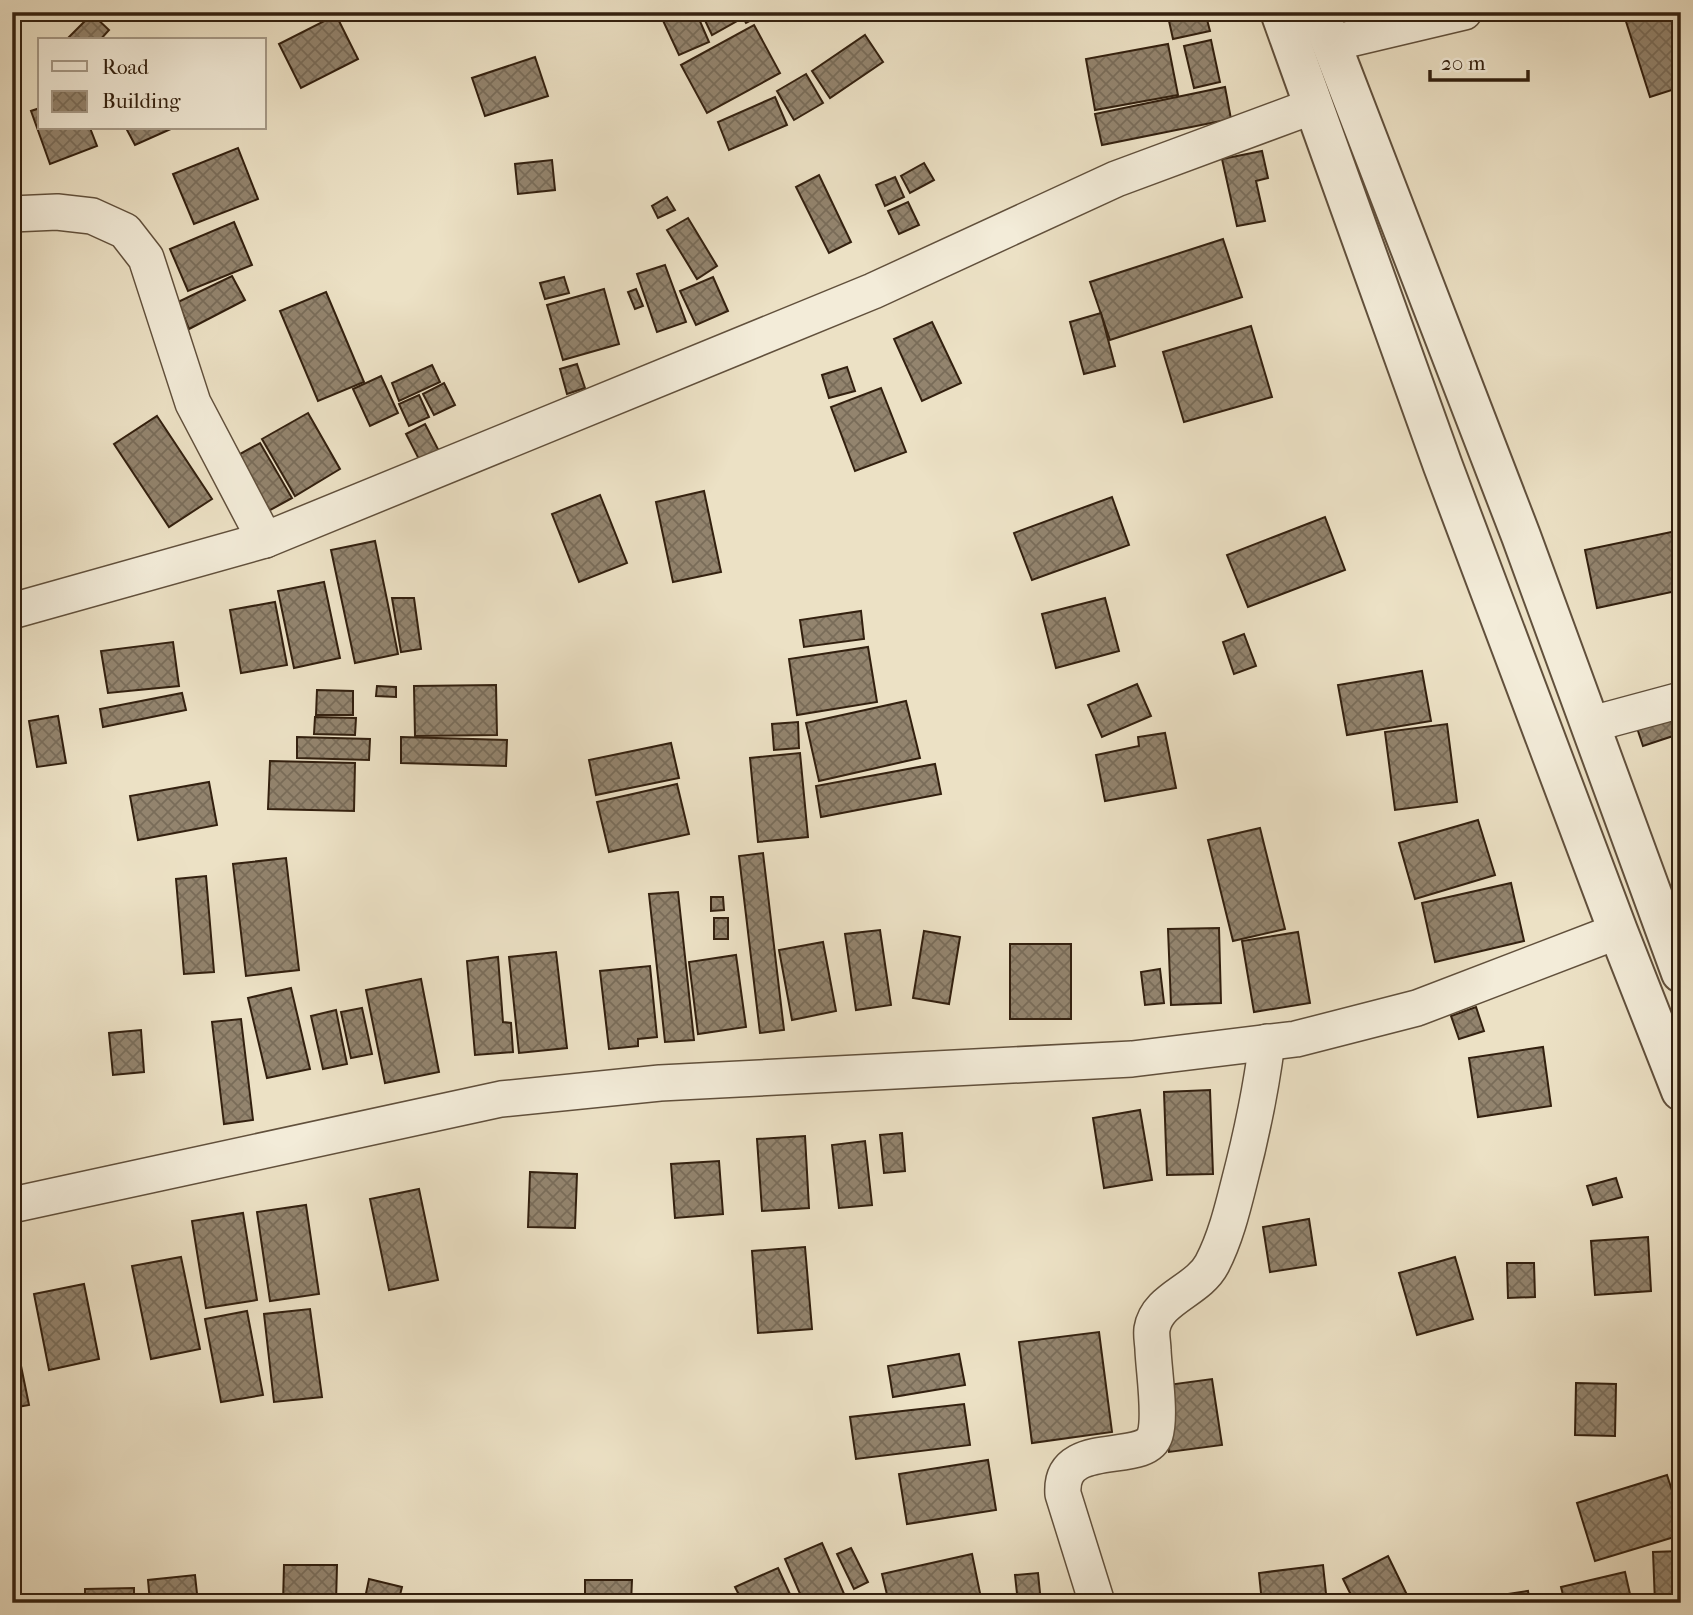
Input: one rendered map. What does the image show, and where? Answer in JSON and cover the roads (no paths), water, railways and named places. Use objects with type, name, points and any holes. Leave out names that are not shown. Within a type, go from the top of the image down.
[{"type":"street","points":[[1280,12],[1443,466],[1681,1091]]},
{"type":"street","points":[[1464,12],[1326,28],[1592,724],[1681,974]]},
{"type":"street","points":[[12,611],[265,540],[873,291],[1116,179],[1313,106]]},
{"type":"street","points":[[12,214],[57,212],[92,216],[125,231],[146,258],[193,403],[265,540]]},
{"type":"street","points":[[1592,724],[1681,699]]},
{"type":"street","points":[[12,1205],[500,1099],[660,1083],[1132,1059],[1296,1039],[1417,1008],[1618,931]]},
{"type":"street","points":[[1097,1603],[1063,1494],[1064,1476],[1074,1464],[1139,1448],[1151,1443],[1154,1438],[1157,1415],[1152,1328],[1168,1303],[1197,1283],[1211,1266],[1227,1226],[1251,1133],[1267,1042]]}]
